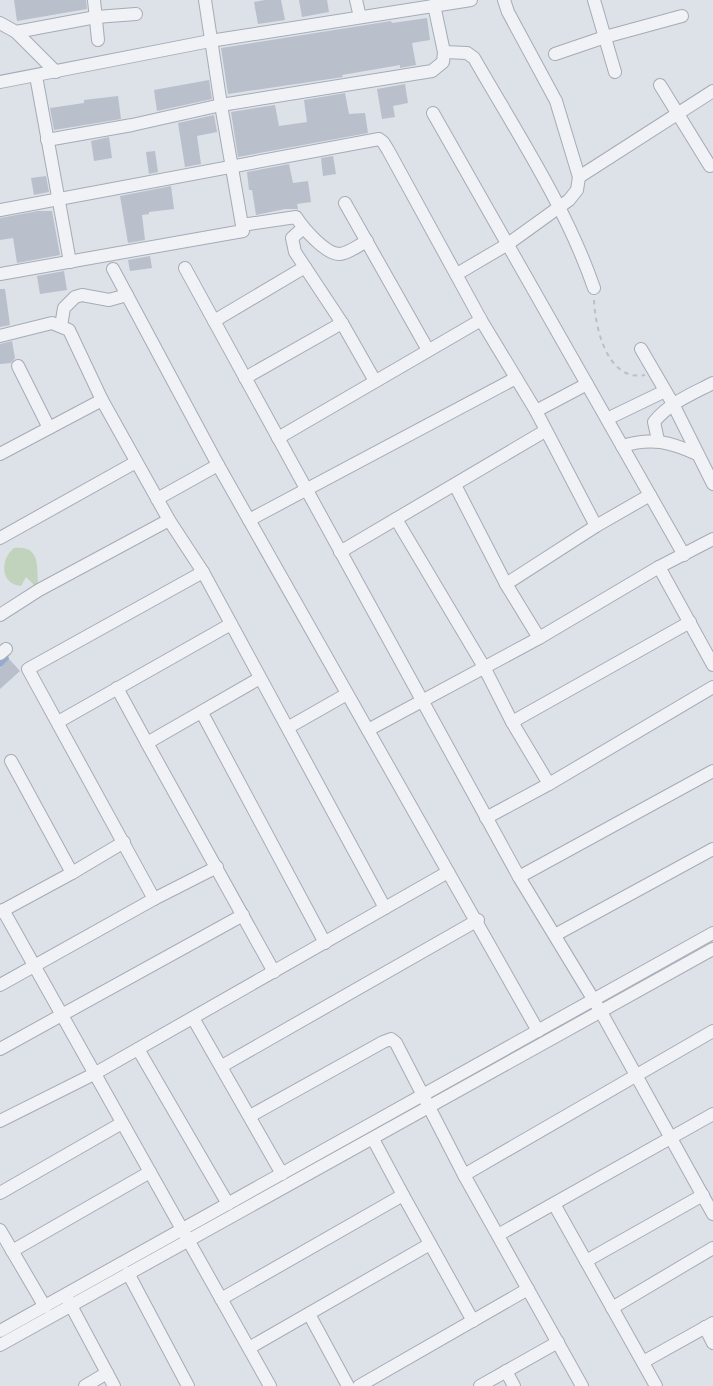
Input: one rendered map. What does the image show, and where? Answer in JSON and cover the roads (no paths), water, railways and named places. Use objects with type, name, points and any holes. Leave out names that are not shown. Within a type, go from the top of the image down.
[{"type":"street","points":[[94,0],[98,40]]},
{"type":"street","points":[[0,274],[243,231],[220,105],[205,0]]},
{"type":"street","points":[[356,0],[360,17]]},
{"type":"street","points":[[0,82],[210,41],[471,0]]},
{"type":"street","points":[[456,274],[508,244],[559,208],[578,190],[579,177],[556,101],[508,12],[504,0]]},
{"type":"street","points":[[594,0],[615,72]]},
{"type":"street","points":[[47,140],[132,125],[220,105],[432,71],[443,62],[444,52],[434,5]]},
{"type":"street","points":[[16,32],[96,17],[136,14]]},
{"type":"street","points":[[555,54],[605,37],[682,16]]},
{"type":"street","points":[[0,23],[16,32],[56,72]]},
{"type":"street","points":[[444,52],[467,54],[474,58],[559,208],[594,288]]},
{"type":"street","points":[[36,76],[70,262]]},
{"type":"street","points":[[660,85],[710,166]]},
{"type":"street","points":[[579,177],[713,91]]},
{"type":"street","points":[[433,113],[684,555]]},
{"type":"street","points":[[0,210],[379,139],[383,142],[481,320],[536,411],[596,526]]},
{"type":"street","points":[[345,203],[428,351]]},
{"type":"street","points":[[242,225],[296,218],[303,228],[337,255],[344,254],[367,241]]},
{"type":"street","points":[[303,228],[292,238],[292,244],[342,323],[375,381]]},
{"type":"street","points":[[214,321],[305,267]]},
{"type":"street","points":[[113,268],[218,465],[448,872],[478,920],[538,1031]]},
{"type":"street","points":[[185,268],[486,818],[638,1075],[713,1215]]},
{"type":"street","points":[[61,326],[64,308],[75,297],[117,300],[127,295]]},
{"type":"street","points":[[278,438],[481,320]]},
{"type":"street","points":[[0,336],[52,323],[69,330],[102,400],[136,462],[169,520],[204,572],[386,908]]},
{"type":"street","points":[[245,378],[342,323]]},
{"type":"street","points":[[641,349],[673,404],[697,454],[709,469],[713,484]]},
{"type":"street","points":[[18,366],[49,428]]},
{"type":"street","points":[[249,520],[516,378]]},
{"type":"street","points":[[658,440],[654,422],[673,404],[713,383]]},
{"type":"street","points":[[536,411],[587,384]]},
{"type":"street","points":[[607,419],[665,391]]},
{"type":"street","points":[[0,454],[102,400]]},
{"type":"street","points":[[340,552],[545,431]]},
{"type":"street","points":[[622,446],[658,440],[697,454]]},
{"type":"street","points":[[0,538],[136,462]]},
{"type":"street","points":[[157,499],[218,465]]},
{"type":"street","points":[[455,484],[506,584],[539,638]]},
{"type":"street","points":[[506,584],[596,526],[650,495]]},
{"type":"street","points":[[396,519],[484,667],[512,722],[549,784]]},
{"type":"street","points":[[0,615],[39,590],[169,520]]},
{"type":"street","points":[[368,730],[539,638],[659,567],[713,539]]},
{"type":"street","points":[[659,567],[713,664]]},
{"type":"street","points":[[154,899],[28,669],[204,572]]},
{"type":"street","points":[[512,722],[690,622]]},
{"type":"street","points":[[58,722],[231,624]]},
{"type":"street","points":[[147,744],[260,678]]},
{"type":"street","points":[[486,818],[549,784],[713,687]]},
{"type":"street","points":[[117,688],[274,972]]},
{"type":"street","points":[[289,727],[347,694]]},
{"type":"street","points":[[202,713],[325,943]]},
{"type":"street","points":[[11,761],[72,873]]},
{"type":"street","points":[[519,877],[709,773],[713,787]]},
{"type":"street","points":[[124,842],[2,911],[270,1386]]},
{"type":"street","points":[[555,935],[713,849]]},
{"type":"street","points":[[0,985],[154,899],[217,867]]},
{"type":"street","points":[[0,1121],[94,1074],[448,872]]},
{"type":"street","points":[[0,1049],[243,915]]},
{"type":"street","points":[[222,1066],[478,920]]},
{"type":"street","points":[[0,1331],[45,1307],[69,1301],[128,1274],[373,1138],[426,1101],[538,1031],[713,933]]},
{"type":"street","points":[[0,1345],[181,1229],[282,1174],[601,1012],[713,949]]},
{"type":"street","points":[[193,1018],[282,1174]]},
{"type":"street","points":[[464,1175],[713,1031]]},
{"type":"street","points":[[250,1116],[383,1042],[391,1039],[396,1042],[464,1175],[582,1386]]},
{"type":"street","points":[[138,1049],[228,1204]]},
{"type":"street","points":[[498,1235],[713,1114]]},
{"type":"street","points":[[0,1193],[122,1123]]},
{"type":"street","points":[[373,1138],[473,1321]]},
{"type":"street","points":[[12,1251],[150,1172]]},
{"type":"street","points":[[221,1299],[403,1196]]},
{"type":"street","points":[[586,1261],[703,1196]]},
{"type":"street","points":[[554,1204],[656,1386]]},
{"type":"street","points":[[0,1230],[45,1307]]},
{"type":"street","points":[[249,1348],[430,1244]]},
{"type":"street","points":[[612,1308],[713,1248]]},
{"type":"street","points":[[128,1274],[188,1386]]},
{"type":"street","points":[[359,1386],[528,1289]]},
{"type":"street","points":[[69,1301],[114,1386]]},
{"type":"street","points":[[309,1314],[348,1386]]},
{"type":"street","points":[[642,1362],[709,1325],[713,1342]]},
{"type":"street","points":[[480,1386],[558,1342]]},
{"type":"street","points":[[506,1371],[514,1386]]},
{"type":"street","points":[[85,1386],[107,1373]]},
{"type":"waterway","points":[[0,662],[4,659]]}]
